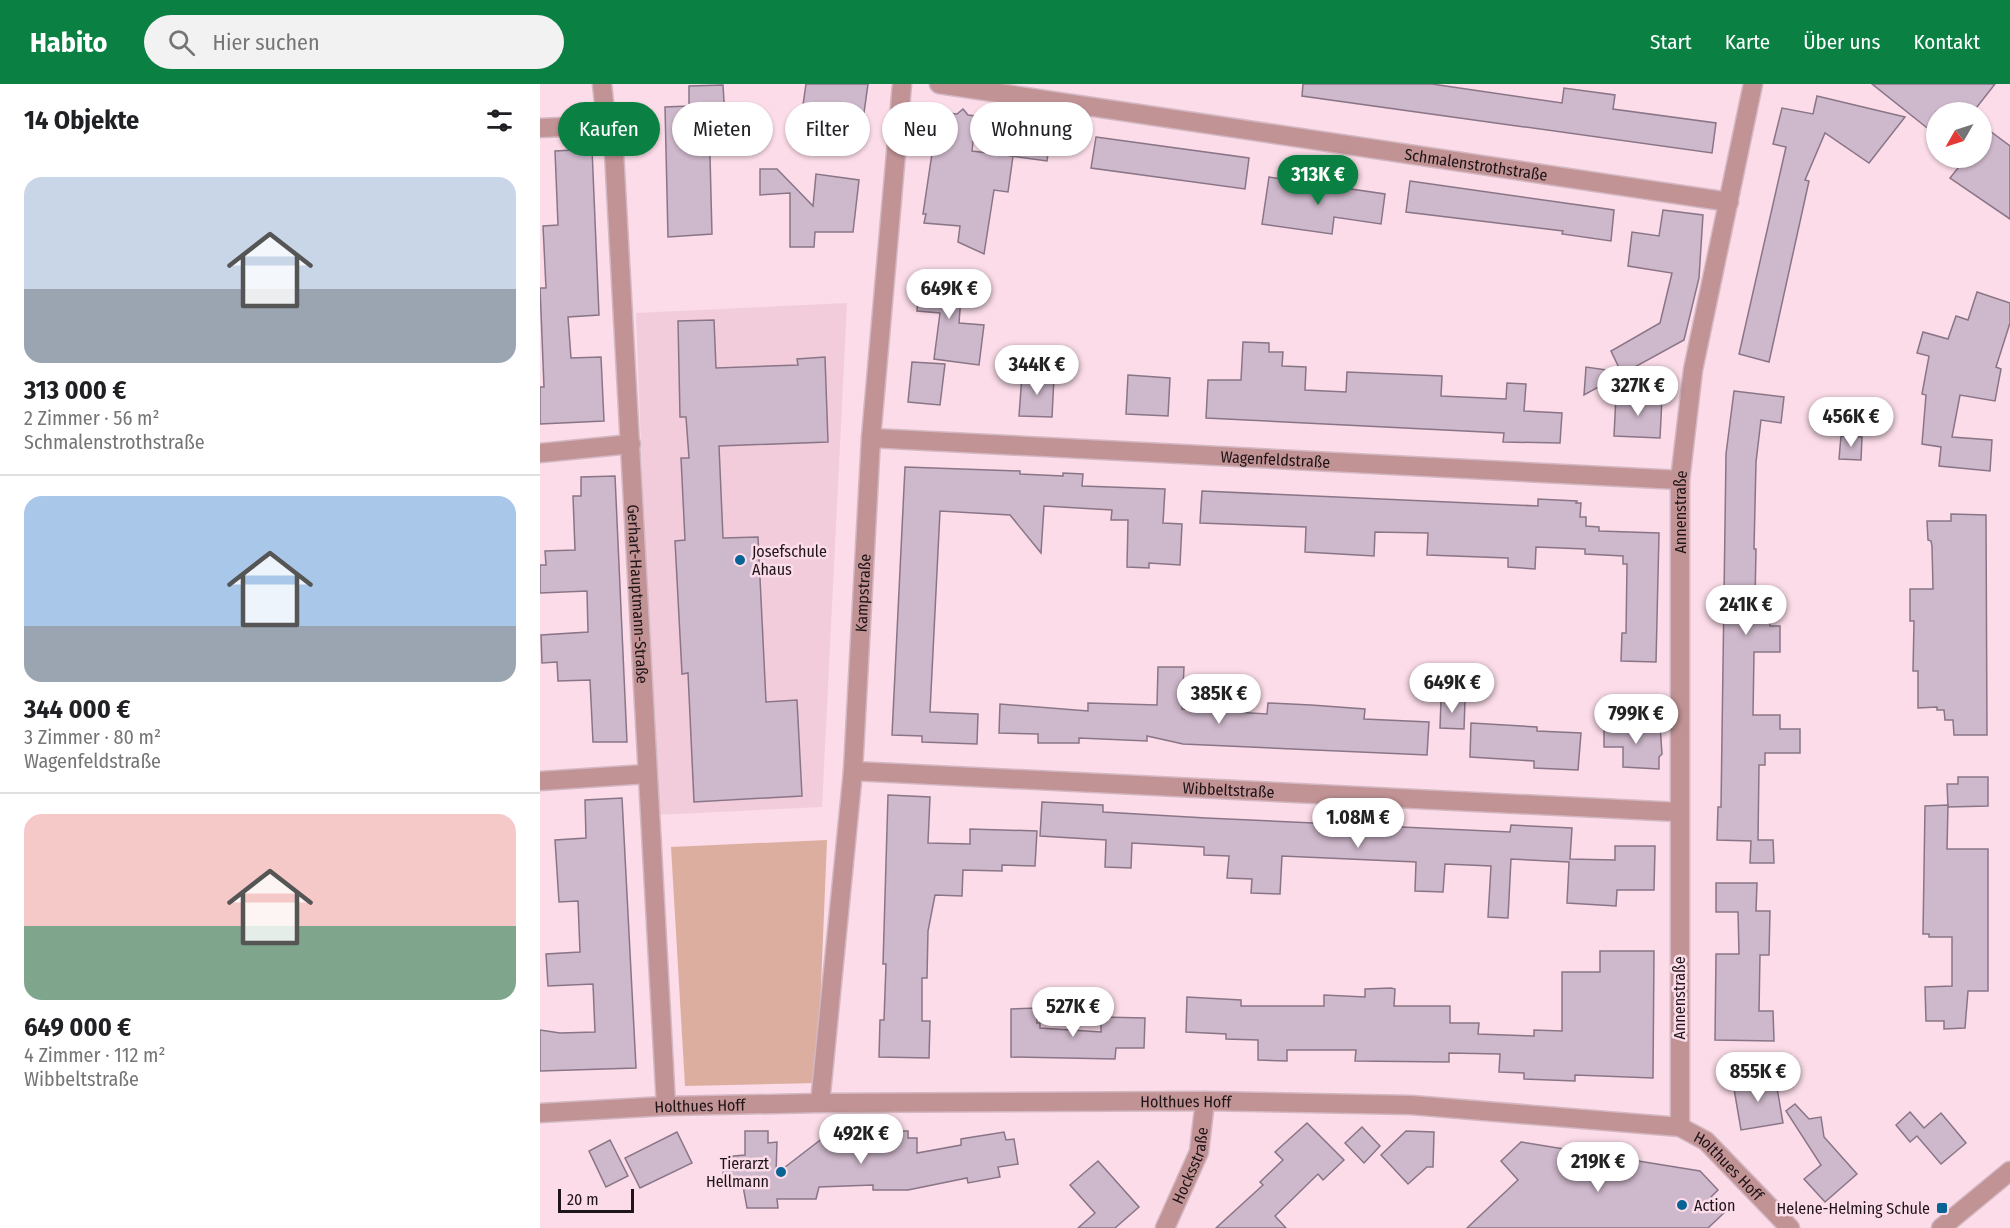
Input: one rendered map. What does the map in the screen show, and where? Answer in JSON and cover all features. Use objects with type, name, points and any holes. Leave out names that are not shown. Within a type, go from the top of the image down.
[{"type":"street","name":"Gerhart-Hauptmann-Straße","points":[[602,84],[604,102]]},
{"type":"street","name":"Kampstraße","points":[[820,1103],[853,771],[871,438],[902,84]]},
{"type":"street","name":"Schmalenstrothstraße","points":[[939,84],[1729,202]]},
{"type":"street","name":"Annenstraße","points":[[1680,1127],[1678,812],[1680,480],[1693,370],[1753,84]]},
{"type":"street","points":[[540,128],[558,127]]},
{"type":"street","name":"Gerhart-Hauptmann-Straße","points":[[614,156],[666,1106]]},
{"type":"street","name":"Wagenfeldstraße","points":[[871,438],[1680,480]]},
{"type":"street","points":[[540,453],[631,444]]},
{"type":"street","name":"Wibbeltstraße","points":[[853,771],[1678,812]]},
{"type":"street","points":[[540,781],[647,774]]},
{"type":"street","name":"Holthues Hoff","points":[[540,1113],[666,1106],[820,1103],[1205,1101],[1411,1105],[1680,1127],[1706,1141],[1790,1228]]},
{"type":"street","name":"Hocksstraße","points":[[1165,1228],[1199,1152],[1205,1101]]},
{"type":"street","points":[[1941,1228],[2010,1171]]},
{"type":"shaded area","name":"Josefschule Ahaus","points":[[847,303],[822,807],[655,815],[636,313]]},
{"type":"shaded area","points":[[827,840],[817,1083],[685,1086],[671,847]]},
{"type":"building","points":[[806,84],[868,84],[866,102],[803,102]]},
{"type":"building","points":[[1303,84],[1432,84],[1562,103],[1564,88],[1615,95],[1613,109],[1716,123],[1712,153],[1302,96]]},
{"type":"building","points":[[1872,84],[1995,84],[1981,102],[1926,102],[1926,127]]},
{"type":"building","points":[[723,85],[724,102],[689,102],[689,86]]},
{"type":"building","points":[[1817,96],[1905,117],[1869,163],[1825,133],[1805,180],[1809,181],[1769,362],[1739,354],[1786,147],[1773,144],[1782,108],[1813,114]]},
{"type":"building","points":[[665,107],[672,107],[672,156],[710,156],[712,234],[668,237]]},
{"type":"building","points":[[963,109],[970,115],[970,156],[1013,156],[1008,192],[994,190],[984,254],[958,242],[960,226],[924,223],[926,214],[923,214],[932,156],[958,156],[958,113]]},
{"type":"building","points":[[1992,132],[2010,146],[2010,219],[1950,178],[1958,168],[1992,168]]},
{"type":"building","points":[[1096,137],[1249,158],[1245,189],[1091,168]]},
{"type":"building","points":[[555,151],[558,151],[558,156],[592,156],[599,315],[568,317],[571,358],[601,357],[604,421],[540,424],[540,387],[544,387],[540,288],[546,288],[543,226],[558,225]]},
{"type":"building","points":[[1011,156],[1048,156],[1047,161]]},
{"type":"building","points":[[760,169],[777,169],[813,206],[816,174],[859,180],[853,232],[815,232],[814,247],[790,247],[790,193],[760,195]]},
{"type":"building","points":[[1269,177],[1385,194],[1381,224],[1334,217],[1332,234],[1262,224]]},
{"type":"building","points":[[1410,181],[1614,210],[1611,241],[1562,234],[1563,231],[1406,212]]},
{"type":"building","points":[[1663,210],[1703,215],[1699,278],[1684,340],[1584,395],[1586,367],[1621,372],[1611,351],[1660,323],[1672,273],[1628,266],[1632,232],[1659,236]]},
{"type":"building","points":[[920,271],[953,274],[951,296],[961,297],[959,323],[984,325],[979,365],[934,359],[940,313],[917,311]]},
{"type":"building","points":[[1977,292],[2010,303],[2010,323],[1996,367],[2001,369],[1995,401],[1960,395],[1952,437],[1992,440],[1990,471],[1939,466],[1941,447],[1922,444],[1926,395],[1922,394],[1929,356],[1917,353],[1923,332],[1948,339],[1956,316],[1968,320]]},
{"type":"building","points":[[714,320],[716,368],[798,365],[797,359],[825,357],[828,442],[719,446],[723,538],[758,537],[766,702],[797,700],[802,796],[694,802],[688,673],[682,674],[675,541],[685,540],[681,458],[689,458],[686,417],[680,417],[678,321]]},
{"type":"building","points":[[1243,342],[1269,343],[1269,352],[1283,352],[1282,366],[1306,367],[1305,390],[1346,392],[1347,372],[1442,376],[1441,396],[1506,399],[1507,383],[1526,384],[1524,411],[1562,413],[1560,443],[1503,442],[1504,433],[1206,418],[1208,380],[1241,380]]},
{"type":"building","points":[[912,362],[945,364],[940,405],[908,402]]},
{"type":"building","points":[[1022,375],[1054,377],[1052,417],[1019,416]]},
{"type":"building","points":[[1128,375],[1170,378],[1168,416],[1126,414]]},
{"type":"building","points":[[1734,391],[1784,397],[1781,423],[1761,420],[1756,462],[1754,549],[1756,549],[1755,601],[1770,601],[1770,626],[1780,626],[1780,652],[1754,652],[1753,715],[1780,715],[1780,729],[1800,729],[1800,753],[1765,753],[1765,765],[1759,765],[1758,840],[1773,840],[1774,863],[1750,863],[1751,841],[1717,840],[1718,807],[1721,807],[1726,454]]},
{"type":"building","points":[[1616,396],[1662,398],[1660,438],[1614,436]]},
{"type":"building","points":[[1841,436],[1862,437],[1861,460],[1839,459]]},
{"type":"building","points":[[905,467],[1020,471],[1020,474],[1063,476],[1063,473],[1083,474],[1082,486],[1165,489],[1163,523],[1182,524],[1180,565],[1149,563],[1149,568],[1127,567],[1128,520],[1111,520],[1112,510],[1044,506],[1041,553],[1010,515],[940,511],[930,712],[978,714],[977,744],[922,742],[922,736],[892,735]]},
{"type":"building","points":[[615,476],[627,742],[593,742],[590,680],[558,681],[557,662],[542,663],[541,635],[588,632],[587,591],[540,593],[540,565],[546,565],[545,551],[575,550],[573,496],[581,496],[581,477]]},
{"type":"building","points":[[1202,491],[1538,506],[1538,499],[1577,501],[1576,503],[1581,503],[1580,517],[1586,517],[1586,526],[1599,527],[1599,531],[1659,533],[1656,662],[1621,661],[1622,633],[1626,633],[1627,564],[1623,564],[1623,556],[1585,554],[1585,549],[1536,547],[1535,569],[1508,567],[1508,558],[1427,555],[1428,533],[1375,532],[1374,556],[1305,552],[1306,527],[1200,523]]},
{"type":"building","points":[[1951,514],[1986,515],[1987,735],[1954,735],[1953,720],[1945,720],[1944,710],[1937,710],[1937,707],[1918,708],[1918,671],[1913,671],[1914,621],[1910,621],[1910,589],[1933,589],[1932,546],[1931,541],[1928,540],[1927,521],[1951,521]]},
{"type":"building","points":[[1158,667],[1184,667],[1182,709],[1267,714],[1268,703],[1365,709],[1364,719],[1429,722],[1427,755],[1183,744],[1147,736],[1147,741],[1079,738],[1079,743],[1038,743],[1038,734],[999,733],[1000,704],[1088,711],[1088,703],[1157,705]]},
{"type":"building","points":[[1441,700],[1465,701],[1464,729],[1440,728]]},
{"type":"building","points":[[1471,723],[1537,727],[1537,731],[1581,733],[1578,770],[1534,768],[1534,761],[1470,757]]},
{"type":"building","points":[[1660,725],[1662,754],[1659,757],[1659,769],[1623,767],[1623,747],[1604,747],[1604,727]]},
{"type":"building","points":[[1958,777],[1988,777],[1988,806],[1948,807],[1947,784],[1958,784]]},
{"type":"building","points":[[888,795],[930,797],[928,843],[970,844],[970,829],[1037,831],[1035,866],[1002,865],[1002,871],[963,870],[962,896],[935,895],[928,931],[927,978],[922,978],[922,1021],[930,1021],[929,1058],[879,1057],[880,1020],[884,1020],[886,964],[883,964]]},
{"type":"building","points":[[622,798],[636,1068],[540,1071],[540,1030],[560,1033],[595,1032],[593,984],[548,986],[546,954],[580,952],[578,901],[559,902],[555,840],[586,838],[585,800]]},
{"type":"building","points":[[1042,802],[1103,805],[1103,812],[1206,818],[1510,832],[1511,825],[1572,828],[1570,859],[1615,860],[1615,846],[1655,846],[1654,890],[1617,890],[1616,906],[1567,903],[1569,862],[1511,859],[1508,918],[1488,917],[1491,866],[1445,864],[1443,892],[1415,891],[1416,862],[1282,856],[1280,894],[1251,893],[1252,879],[1227,878],[1229,856],[1204,855],[1204,847],[1132,843],[1131,868],[1105,867],[1106,840],[1040,836]]},
{"type":"building","points":[[1948,805],[1947,849],[1988,849],[1988,991],[1968,991],[1965,1028],[1944,1029],[1944,1021],[1926,1021],[1925,987],[1952,986],[1952,937],[1929,937],[1929,934],[1923,934],[1925,806]]},
{"type":"building","points":[[1716,883],[1757,883],[1756,911],[1770,911],[1769,955],[1760,955],[1759,1011],[1773,1011],[1774,1041],[1715,1040],[1716,954],[1739,954],[1738,912],[1716,912]]},
{"type":"building","points":[[1600,951],[1654,951],[1653,1078],[1575,1075],[1575,1081],[1524,1079],[1524,1073],[1499,1072],[1500,1054],[1449,1053],[1449,1062],[1355,1061],[1356,1050],[1287,1050],[1287,1061],[1258,1060],[1258,1040],[1226,1039],[1226,1034],[1186,1032],[1187,997],[1241,1000],[1241,1006],[1324,1006],[1324,995],[1365,997],[1365,989],[1391,988],[1395,989],[1394,1006],[1450,1006],[1450,1023],[1479,1023],[1478,1034],[1534,1036],[1534,1030],[1562,1031],[1562,972],[1600,972]]},
{"type":"building","points":[[1037,1008],[1037,1023],[1040,1023],[1040,1028],[1101,1032],[1101,1017],[1145,1018],[1144,1048],[1116,1048],[1115,1059],[1011,1057],[1011,1009]]},
{"type":"building","points":[[1775,1076],[1783,1123],[1741,1130],[1733,1083]]},
{"type":"building","points":[[1795,1104],[1809,1119],[1821,1117],[1824,1137],[1857,1174],[1825,1202],[1804,1179],[1821,1165],[1786,1111]]},
{"type":"building","points":[[1910,1112],[1924,1128],[1941,1113],[1966,1143],[1941,1164],[1917,1136],[1910,1142],[1896,1125]]},
{"type":"building","points":[[1307,1123],[1344,1160],[1323,1180],[1318,1174],[1275,1216],[1286,1228],[1216,1228],[1263,1185],[1260,1182],[1283,1160],[1275,1152]]},
{"type":"building","points":[[1362,1127],[1380,1146],[1364,1163],[1345,1143]]},
{"type":"building","points":[[745,1131],[768,1131],[768,1143],[777,1142],[776,1174],[832,1131],[908,1131],[908,1138],[917,1138],[917,1153],[961,1145],[961,1139],[1004,1132],[1006,1140],[1014,1139],[1018,1164],[998,1167],[1000,1177],[968,1183],[967,1178],[908,1190],[873,1190],[873,1185],[819,1187],[816,1199],[777,1199],[778,1208],[747,1208],[743,1186],[723,1186],[723,1157],[745,1155]]},
{"type":"building","points":[[1406,1131],[1434,1132],[1433,1167],[1427,1167],[1408,1184],[1381,1155]]},
{"type":"building","points":[[677,1132],[692,1163],[640,1188],[625,1158]]},
{"type":"building","points":[[610,1140],[628,1176],[606,1187],[589,1151]]},
{"type":"building","points":[[1521,1142],[1700,1171],[1718,1190],[1711,1197],[1725,1212],[1708,1228],[1467,1228],[1518,1180],[1501,1161]]},
{"type":"building","points":[[1098,1161],[1139,1207],[1115,1228],[1078,1228],[1095,1213],[1070,1185]]},
{"type":"place","name":"Josefschule Ahaus","points":[[740,560]]},
{"type":"place","name":"Tierarzt Hellmann","points":[[781,1172]]},
{"type":"place","name":"Action","points":[[1682,1205]]},
{"type":"place","name":"Helene-Helming Schule","points":[[1942,1208]]}]
